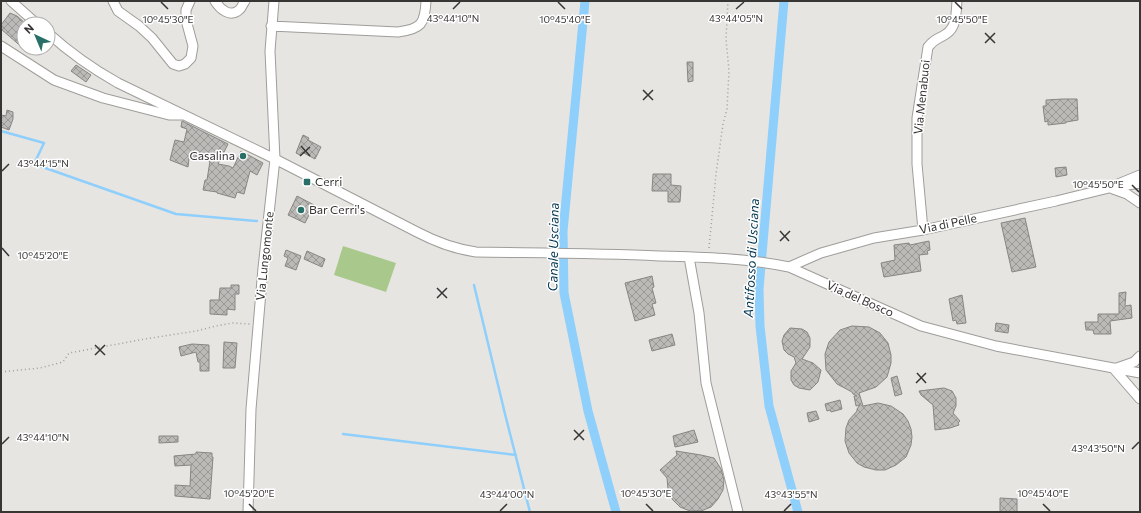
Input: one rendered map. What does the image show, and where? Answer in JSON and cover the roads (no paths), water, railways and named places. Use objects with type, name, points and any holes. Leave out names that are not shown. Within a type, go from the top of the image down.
[{"type":"street","points":[[11,1],[28,16]]},
{"type":"street","points":[[113,1],[118,11],[139,26],[152,38],[173,64],[179,66],[185,64],[191,58],[193,46],[186,20],[186,10],[190,1]]},
{"type":"street","points":[[215,1],[218,7],[230,13],[239,10],[245,1]]},
{"type":"street","name":"Via Lungomonte","points":[[248,512],[251,409],[275,158],[270,51],[274,1]]},
{"type":"street","points":[[271,26],[398,32],[410,30],[420,25],[425,16],[426,1]]},
{"type":"street","name":"Via Menabuoi","points":[[923,230],[917,164],[917,118],[928,47],[933,40],[946,34],[951,29],[956,18],[957,1]]},
{"type":"street","name":"Via del Bosco","points":[[56,40],[102,74],[185,116],[275,158],[438,242],[461,250],[476,252],[690,257],[770,263],[789,267],[921,326],[996,346],[1140,373]]},
{"type":"street","points":[[1,46],[54,80],[110,100],[169,115],[185,116]]},
{"type":"street","name":"Via di Pelle","points":[[789,267],[821,253],[874,238],[923,230],[1056,201],[1109,188],[1139,177]]},
{"type":"street","points":[[1109,188],[1127,194],[1140,203]]},
{"type":"street","points":[[690,257],[699,313],[706,383],[738,512]]},
{"type":"street","points":[[1140,356],[1134,362],[1114,369],[1140,399]]},
{"type":"waterway","name":"Canale Usciana","points":[[585,1],[563,231],[564,293],[588,411],[616,512]]},
{"type":"waterway","name":"Antifosso di Usciana","points":[[784,1],[759,289],[760,326],[769,406],[798,512]]},
{"type":"waterway","points":[[1,131],[44,143],[34,164],[176,214],[257,221]]},
{"type":"waterway","points":[[474,285],[530,512]]},
{"type":"waterway","points":[[343,434],[516,455]]},
{"type":"place","name":"Casalina","points":[[243,156]]},
{"type":"place","name":"Cerri","points":[[307,182]]},
{"type":"place","name":"Bar Cerri's","points":[[301,210]]}]
